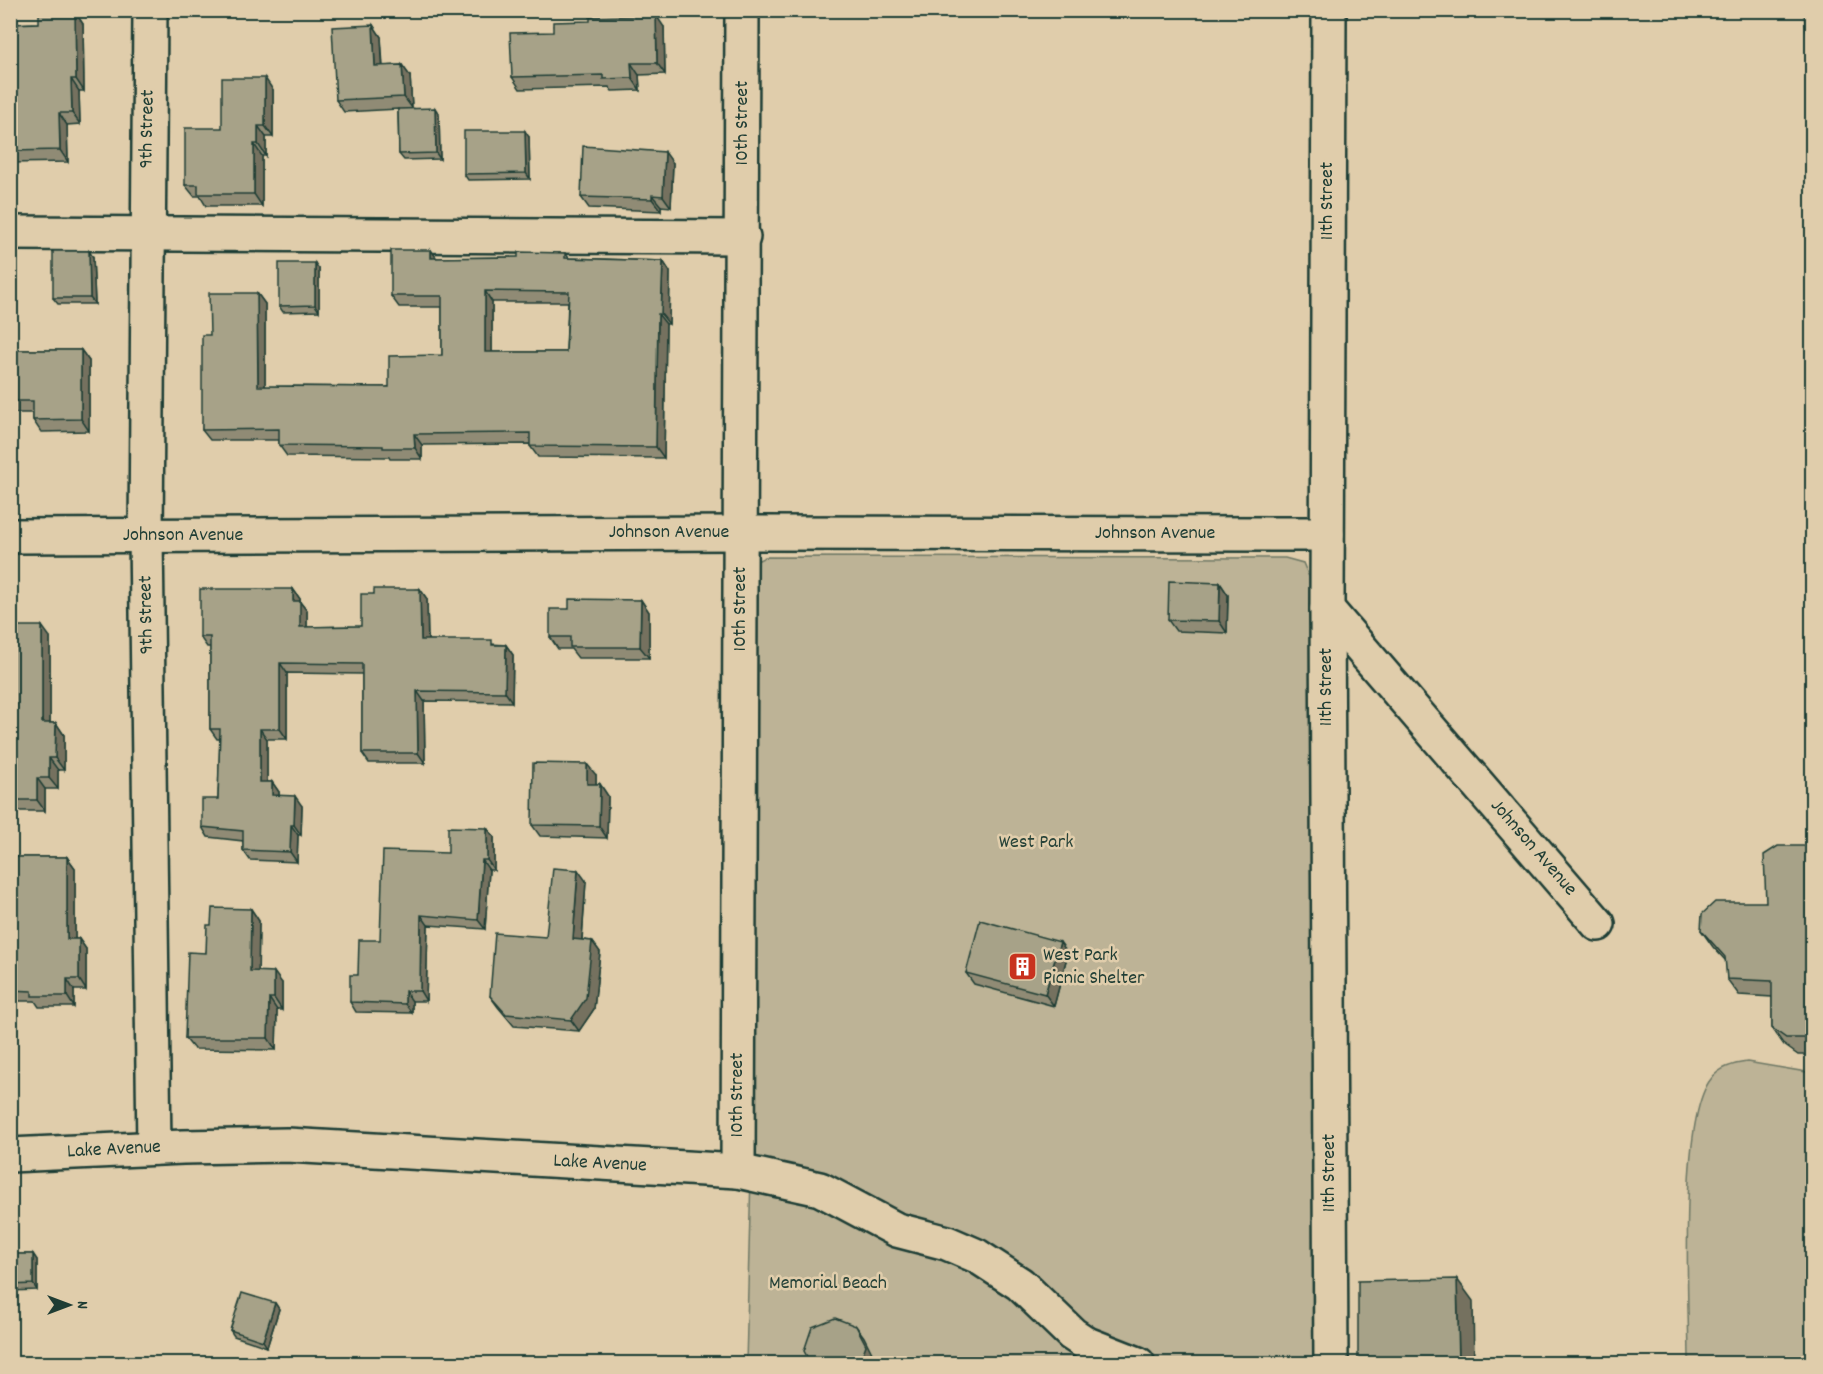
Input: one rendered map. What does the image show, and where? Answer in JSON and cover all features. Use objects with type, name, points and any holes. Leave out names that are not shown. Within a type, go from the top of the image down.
[{"type":"street","name":"9th Street","points":[[150,10],[146,233],[146,536],[154,1148]]},
{"type":"street","name":"10th Street","points":[[738,1171],[742,10]]},
{"type":"street","name":"11th Street","points":[[1329,10],[1327,609],[1331,1364]]},
{"type":"street","points":[[10,233],[743,237]]},
{"type":"street","name":"Johnson Avenue","points":[[10,536],[741,533],[1327,534]]},
{"type":"street","name":"Johnson Avenue","points":[[1327,609],[1598,924]]},
{"type":"street","name":"Lake Avenue","points":[[10,1155],[154,1148],[287,1145],[738,1171],[820,1189],[897,1230],[947,1244],[977,1256],[1020,1284],[1058,1323],[1079,1339],[1138,1364]]},
{"type":"green space","name":"West Park","points":[[765,557],[1285,558],[1303,563],[1309,577],[1321,709],[1318,1363],[746,1364],[751,1175],[755,562]]},
{"type":"green space","points":[[1747,1062],[1812,1073],[1812,1363],[1689,1363],[1687,1258],[1690,1172],[1694,1133],[1701,1101],[1711,1079],[1727,1067]]},
{"type":"building","points":[[75,12],[76,79],[71,79],[72,113],[59,113],[60,150],[10,151],[10,24],[39,23],[39,13]]},
{"type":"building","points":[[656,15],[657,63],[631,63],[632,78],[603,79],[603,75],[512,77],[510,33],[553,32],[553,22],[590,21],[590,17]]},
{"type":"building","points":[[373,25],[375,66],[402,65],[404,97],[336,100],[332,27]]},
{"type":"building","points":[[222,78],[265,78],[265,126],[258,126],[258,144],[254,144],[254,194],[198,194],[198,185],[185,185],[185,128],[222,128]]},
{"type":"building","points":[[435,108],[436,153],[399,154],[398,109]]},
{"type":"building","points":[[464,131],[525,131],[526,173],[464,174]]},
{"type":"building","points":[[583,146],[665,152],[663,196],[652,195],[652,199],[581,197]]},
{"type":"building","points":[[391,250],[431,250],[431,258],[518,257],[518,252],[565,253],[565,258],[663,261],[661,314],[658,314],[656,447],[530,446],[530,433],[414,434],[415,448],[279,445],[279,429],[202,430],[202,335],[210,335],[209,293],[257,293],[258,386],[389,387],[389,356],[442,355],[442,296],[391,296]],"holes":[[[485,291],[569,292],[566,352],[485,352]]]},
{"type":"building","points":[[53,251],[89,251],[90,298],[53,298]]},
{"type":"building","points":[[279,263],[315,263],[315,305],[279,306]]},
{"type":"building","points":[[10,350],[81,350],[81,419],[33,420],[33,401],[10,401]]},
{"type":"building","points":[[1169,581],[1220,583],[1219,621],[1168,620]]},
{"type":"building","points":[[200,589],[293,589],[293,601],[300,601],[300,627],[361,626],[361,594],[374,594],[374,589],[420,589],[421,640],[492,640],[492,645],[506,645],[505,692],[417,691],[418,753],[362,753],[362,664],[280,663],[280,729],[260,729],[260,782],[272,782],[272,795],[295,796],[290,852],[243,850],[243,831],[202,827],[202,799],[218,799],[220,729],[210,729],[210,637],[200,637]]},
{"type":"building","points":[[569,599],[641,600],[640,647],[570,647],[570,637],[550,637],[550,609],[569,609]]},
{"type":"building","points":[[10,626],[42,626],[42,723],[56,723],[55,758],[49,758],[49,778],[37,778],[37,800],[10,800]]},
{"type":"building","points":[[533,763],[587,764],[587,784],[600,784],[599,826],[532,825]]},
{"type":"building","points":[[448,827],[487,828],[487,860],[482,860],[478,920],[421,915],[420,991],[405,991],[405,1004],[350,1002],[350,975],[358,975],[359,940],[380,940],[383,851],[448,853]]},
{"type":"building","points":[[1778,846],[1812,846],[1812,1038],[1786,1038],[1772,1028],[1772,981],[1727,979],[1725,957],[1701,930],[1702,914],[1715,902],[1766,902],[1764,855]]},
{"type":"building","points":[[11,857],[67,857],[67,939],[79,939],[79,979],[67,979],[67,996],[32,996],[32,991],[10,990]]},
{"type":"building","points":[[553,868],[578,870],[573,939],[592,941],[586,998],[571,1020],[506,1014],[490,996],[495,933],[546,937]]},
{"type":"building","points":[[212,908],[251,909],[250,971],[274,972],[274,998],[269,998],[268,1038],[185,1038],[188,952],[206,953],[207,925],[211,925]]},
{"type":"building","name":"West Park Picnic Shelter","points":[[980,920],[1060,942],[1045,994],[966,973]]},
{"type":"building","points":[[10,1254],[33,1254],[33,1284],[10,1285]]},
{"type":"building","points":[[1457,1279],[1459,1364],[1358,1364],[1358,1281]]},
{"type":"building","points":[[242,1293],[275,1303],[263,1341],[230,1330]]},
{"type":"building","points":[[835,1318],[856,1326],[866,1345],[859,1364],[811,1364],[804,1351],[812,1327]]},
{"type":"waterway","points":[[1808,14],[1812,39]]},
{"type":"place","name":"West Park Picnic Shelter","points":[[1022,967]]},
{"type":"park label","name":"Memorial Beach","points":[[828,1284]]}]
